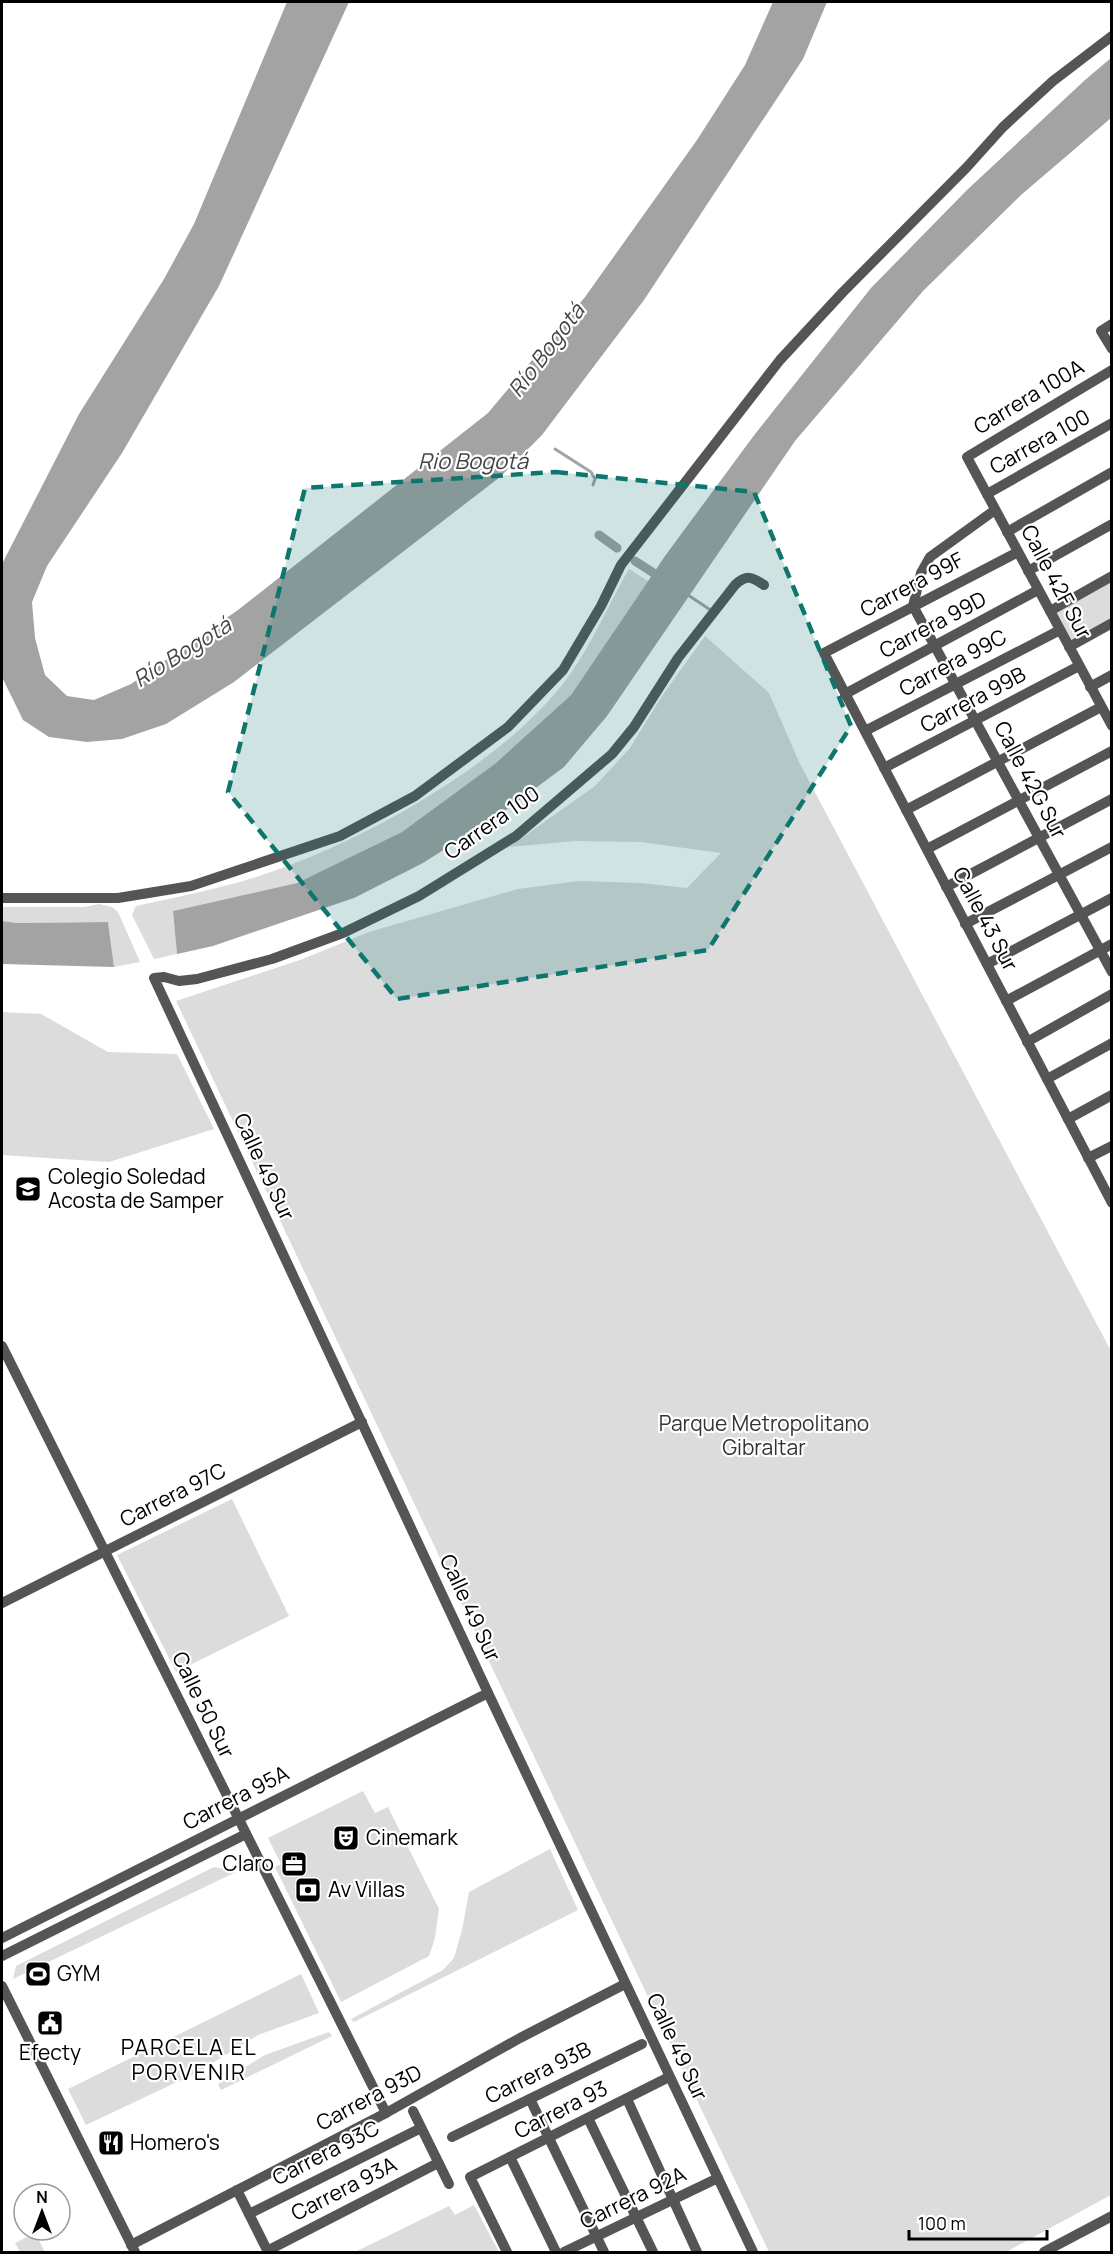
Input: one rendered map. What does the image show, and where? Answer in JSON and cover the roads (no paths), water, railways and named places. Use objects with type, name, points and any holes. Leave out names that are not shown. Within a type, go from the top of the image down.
[{"type":"street","points":[[2,898],[118,898],[191,886],[340,836],[415,796],[508,727],[562,670],[601,606],[621,566],[780,360],[1003,127],[1053,81],[1112,36]]},
{"type":"street","points":[[1112,324],[1101,331],[1112,349]]},
{"type":"street","name":"Carrera 100A","points":[[967,457],[1112,370]]},
{"type":"street","name":"Carrera 100","points":[[987,494],[1112,423]]},
{"type":"street","name":"Calle 42F Sur","points":[[967,457],[1112,726]]},
{"type":"street","points":[[1007,532],[1112,472]]},
{"type":"street","points":[[913,606],[921,573],[930,557],[996,510]]},
{"type":"street","points":[[1028,571],[1112,524]]},
{"type":"street","name":"Carrera 99F","points":[[824,653],[1018,552]]},
{"type":"street","points":[[1050,611],[1112,576]]},
{"type":"street","name":"Carrera 100","points":[[154,978],[164,977],[179,981],[196,979],[272,959],[343,933],[419,896],[516,836],[612,754],[634,727],[678,658],[735,585],[744,577],[752,577],[764,585]]},
{"type":"street","name":"Carrera 99D","points":[[845,694],[1038,590]]},
{"type":"street","name":"Calle 42G Sur","points":[[913,606],[1112,972]]},
{"type":"street","points":[[1069,647],[1112,623]]},
{"type":"street","name":"Carrera 99C","points":[[865,731],[1060,630]]},
{"type":"street","name":"Calle 43 Sur","points":[[824,653],[1088,1158],[1110,1195]]},
{"type":"street","name":"Carrera 99B","points":[[884,768],[1079,666]]},
{"type":"street","points":[[1090,687],[1112,675]]},
{"type":"street","points":[[906,810],[1101,707]]},
{"type":"street","points":[[927,849],[1112,752]]},
{"type":"street","points":[[946,887],[1112,799]]},
{"type":"street","points":[[965,924],[1112,847]]},
{"type":"street","points":[[987,964],[1112,898]]},
{"type":"street","points":[[1006,1001],[1112,944]]},
{"type":"street","name":"Calle 49 Sur","points":[[154,978],[753,2253]]},
{"type":"street","points":[[1027,1042],[1112,994]]},
{"type":"street","points":[[1047,1079],[1112,1043]]},
{"type":"street","points":[[1068,1119],[1112,1095]]},
{"type":"street","points":[[1088,1158],[1112,1146]]},
{"type":"street","name":"Calle 50 Sur","points":[[2,1346],[386,2113]]},
{"type":"street","name":"Carrera 97C","points":[[2,1603],[362,1422]]},
{"type":"street","name":"Carrera 95A","points":[[2,1938],[488,1693]]},
{"type":"street","name":"Carrera 95A","points":[[2,1956],[246,1834]]},
{"type":"street","name":"Carrera 93D","points":[[133,2249],[237,2190],[386,2113],[520,2038],[625,1984]]},
{"type":"street","points":[[2,1986],[133,2249]]},
{"type":"street","name":"Carrera 93B","points":[[452,2137],[642,2044]]},
{"type":"street","name":"Carrera 93","points":[[507,2253],[470,2177],[669,2077]]},
{"type":"street","points":[[530,2099],[604,2253]]},
{"type":"street","points":[[627,2099],[697,2253]]},
{"type":"street","points":[[413,2111],[449,2184]]},
{"type":"street","points":[[588,2118],[637,2217],[652,2253]]},
{"type":"street","name":"Carrera 93C","points":[[249,2214],[421,2128]]},
{"type":"street","points":[[510,2157],[556,2253]]},
{"type":"street","name":"Carrera 93A","points":[[267,2252],[438,2163]]},
{"type":"street","name":"Carrera 92A","points":[[564,2253],[717,2178]]},
{"type":"street","points":[[237,2190],[267,2252]]},
{"type":"street","points":[[1044,2253],[1112,2216]]},
{"type":"water","name":"Rio Bogotá","points":[[287,2],[349,2],[219,286],[122,453],[47,566],[32,602],[35,638],[45,675],[67,696],[94,700],[131,684],[238,610],[488,413],[585,297],[697,140],[745,65],[773,2],[827,2],[803,59],[644,300],[542,435],[500,477],[234,682],[166,724],[122,739],[87,742],[49,737],[23,720],[2,677],[2,564],[79,414],[164,279],[194,224]]},
{"type":"water","points":[[1111,58],[1111,118],[1021,195],[923,291],[795,441],[607,716],[564,767],[506,810],[423,863],[354,898],[213,946],[177,954],[173,911],[297,883],[402,832],[496,763],[571,695],[665,556],[755,434],[871,288],[967,190]]},
{"type":"water","points":[[2,921],[17,923],[108,922],[114,967],[2,964]]},
{"type":"waterway","points":[[555,449],[591,472],[595,479],[593,485]]},
{"type":"waterway","points":[[599,535],[617,548]]},
{"type":"waterway","points":[[635,561],[663,579]]},
{"type":"waterway","points":[[685,593],[709,609]]},
{"type":"place","name":"Colegio Soledad Acosta de Samper","points":[[28,1189]]},
{"type":"place","name":"Cinemark","points":[[346,1838]]},
{"type":"place","name":"Claro","points":[[294,1864]]},
{"type":"place","name":"Av Villas","points":[[308,1890]]},
{"type":"place","name":"GYM","points":[[38,1974]]},
{"type":"place","name":"Efecty","points":[[50,2023]]},
{"type":"place","name":"Homero's","points":[[111,2143]]},
{"type":"district","name":"PARCELA EL PORVENIR","points":[[189,2060]]},
{"type":"water label","name":"Río Bogotá","points":[[546,350]]},
{"type":"water label","name":"Río Bogotá","points":[[182,652]]},
{"type":"park label","name":"Parque Metropolitano Gibraltar","points":[[764,1436]]}]
